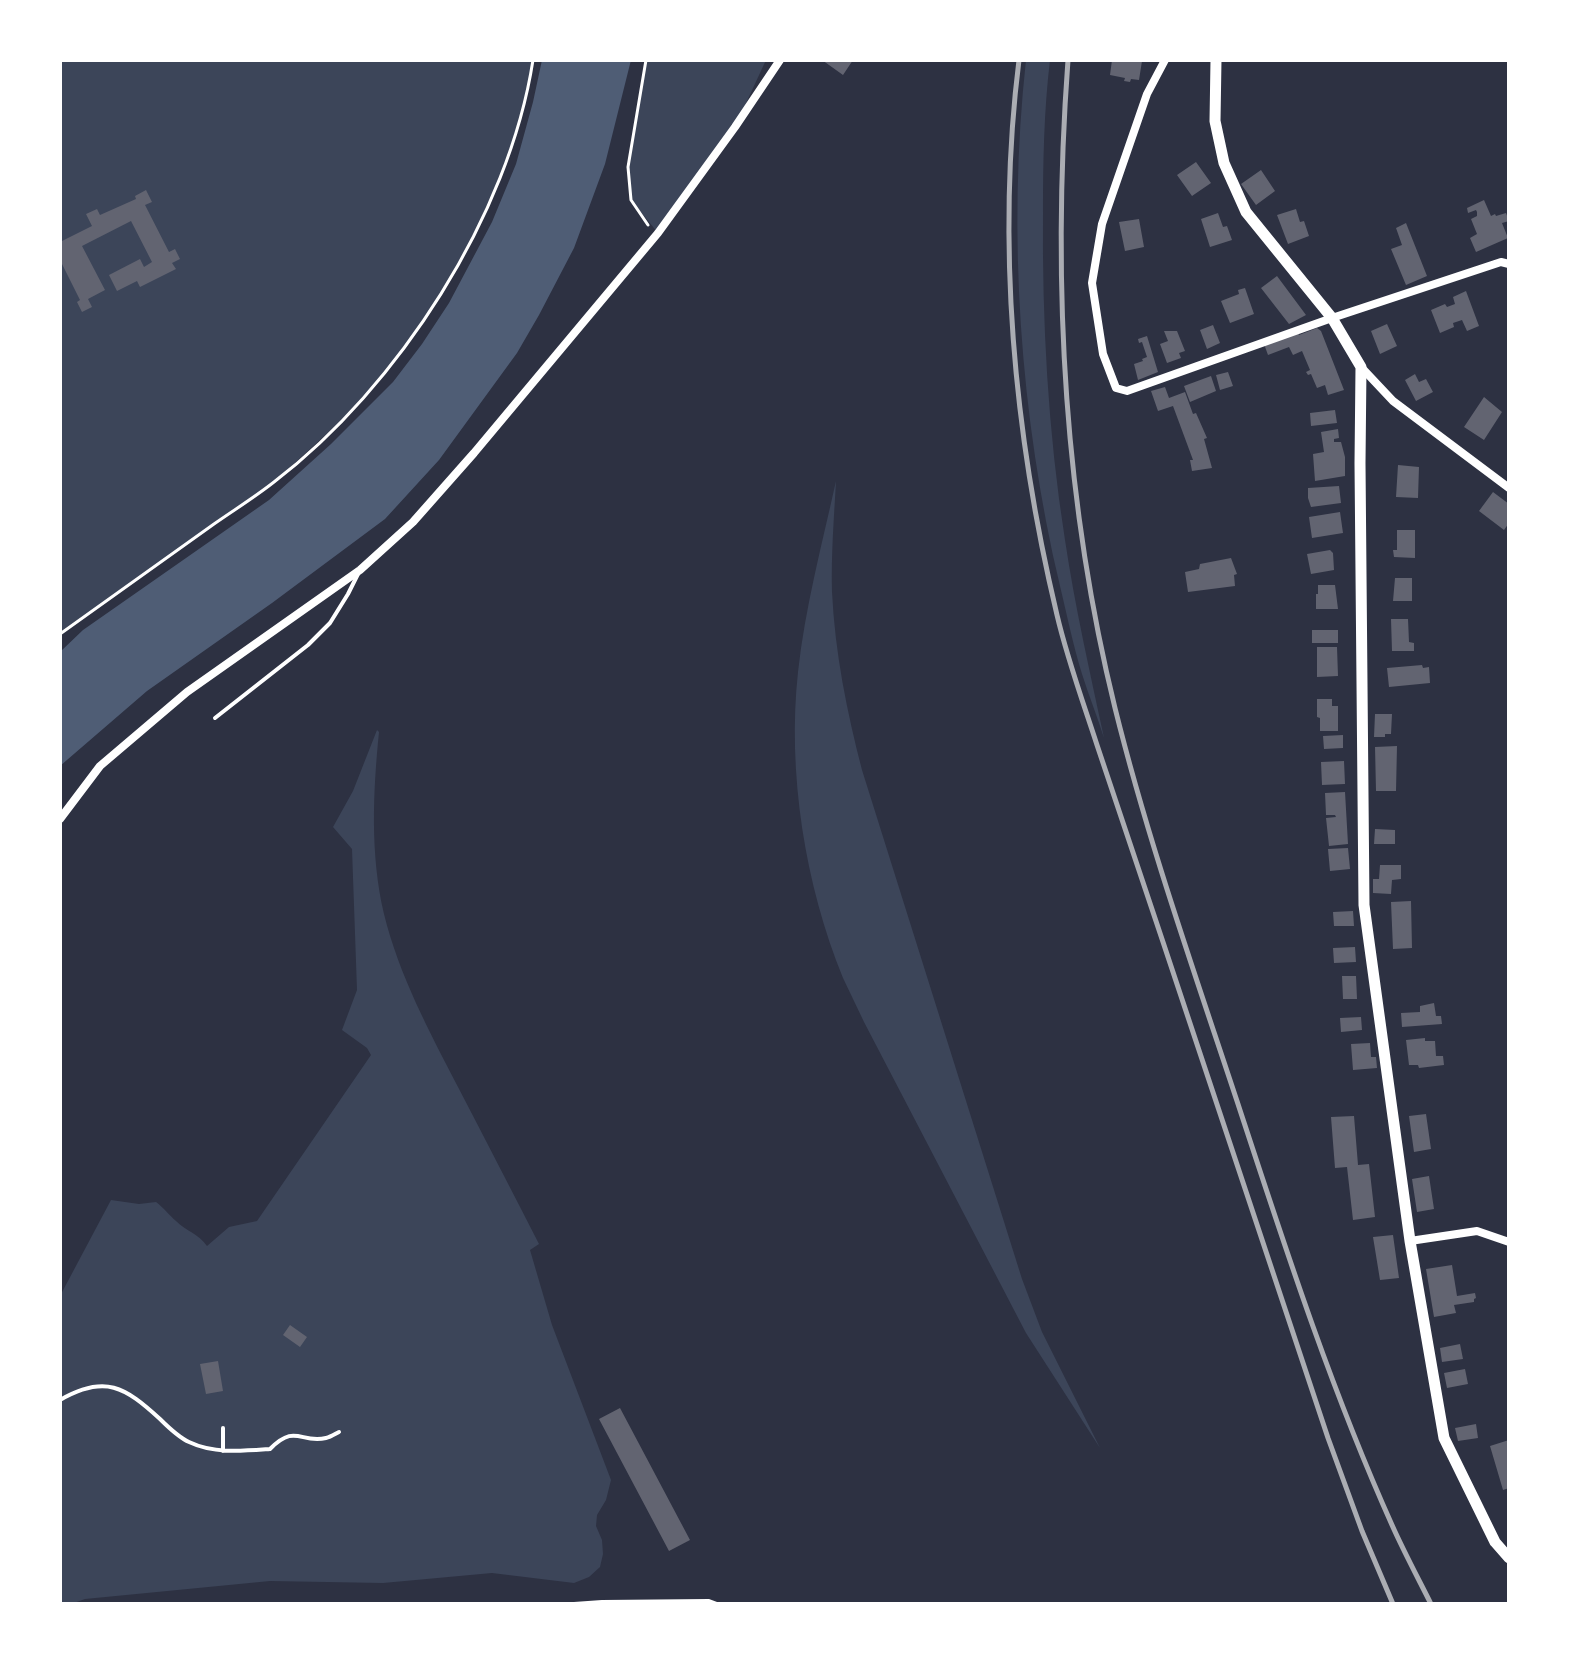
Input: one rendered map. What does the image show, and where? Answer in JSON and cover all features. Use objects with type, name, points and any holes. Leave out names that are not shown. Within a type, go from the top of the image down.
[{"type":"street","points":[[60,819],[100,766],[187,692],[360,570],[413,522],[658,233],[780,60]]},
{"type":"street","points":[[1165,60],[1147,94],[1102,224],[1092,283],[1103,354],[1116,388],[1127,391],[1332,318],[1506,261]]},
{"type":"street","points":[[1216,60],[1215,121],[1224,163],[1246,212],[1332,318],[1361,367],[1393,401],[1509,488]]},
{"type":"street","points":[[1361,367],[1364,905],[1410,1241],[1444,1438],[1495,1542],[1509,1558]]},
{"type":"street","points":[[1410,1241],[1477,1231],[1509,1242]]},
{"type":"lane","points":[[215,718],[308,645],[330,623],[360,570]]},
{"type":"lane","points":[[60,1400],[96,1387],[121,1389],[187,1441],[223,1451],[270,1449],[287,1436],[326,1438],[339,1432]]},
{"type":"lane","points":[[223,1428],[223,1451]]},
{"type":"lane","points":[[574,1604],[709,1601],[717,1604]]},
{"type":"path","points":[[60,634],[274,482],[357,406],[403,350],[472,237],[513,140],[533,60]]},
{"type":"path","points":[[646,60],[628,167],[631,200],[645,222],[658,233]]},
{"type":"shaded area","points":[[60,60],[532,60],[531,77],[513,140],[472,237],[439,297],[403,350],[357,406],[274,482],[60,632]]},
{"type":"shaded area","points":[[542,60],[631,60],[605,164],[574,248],[517,353],[439,460],[385,519],[147,691],[60,766],[60,652],[83,630],[269,500],[393,382],[449,303],[492,222],[516,164]]},
{"type":"shaded area","points":[[646,60],[766,60],[735,127],[658,233],[631,200],[628,167]]},
{"type":"shaded area","points":[[1026,60],[1050,60],[1044,136],[1043,253],[1050,417],[1069,565],[1104,738],[1079,663],[1060,586],[1035,457],[1027,391],[1018,258],[1020,125]]},
{"type":"shaded area","points":[[836,481],[832,564],[834,615],[842,682],[862,770],[1022,1279],[1042,1332],[1100,1448],[1026,1333],[864,1022],[843,978],[818,905],[797,788],[795,710],[805,624]]},
{"type":"shaded area","points":[[377,730],[374,800],[376,869],[390,937],[436,1045],[539,1244],[530,1250],[552,1325],[611,1480],[606,1500],[597,1515],[596,1526],[602,1540],[603,1554],[600,1567],[589,1577],[574,1583],[492,1573],[383,1583],[270,1581],[60,1604],[60,1296],[111,1200],[139,1204],[156,1202],[207,1246],[229,1227],[257,1221],[371,1055],[367,1048],[342,1030],[357,990],[352,849],[333,827],[353,791]]},
{"type":"building","points":[[822,60],[853,60],[843,75]]},
{"type":"building","points":[[1112,60],[1142,61],[1139,80],[1124,81],[1125,78],[1110,75]]},
{"type":"building","points":[[1196,162],[1211,183],[1192,196],[1177,175]]},
{"type":"building","points":[[1261,170],[1275,191],[1256,205],[1241,184]]},
{"type":"building","points":[[146,190],[152,202],[145,205],[169,252],[175,249],[180,259],[172,263],[176,269],[140,287],[137,281],[117,291],[109,275],[140,259],[144,267],[152,262],[131,221],[82,246],[105,290],[88,299],[92,307],[82,312],[77,302],[80,300],[60,260],[60,242],[92,226],[86,214],[97,209],[100,215],[136,199],[135,196]]},
{"type":"building","points":[[1484,200],[1491,216],[1506,213],[1509,221],[1502,223],[1508,238],[1476,252],[1470,238],[1477,234],[1471,219],[1477,216],[1477,212],[1468,213],[1467,208]]},
{"type":"building","points":[[1296,209],[1309,236],[1288,244],[1277,215]]},
{"type":"building","points":[[1218,213],[1232,240],[1210,247],[1201,219]]},
{"type":"building","points":[[1139,219],[1144,247],[1125,251],[1119,222]]},
{"type":"building","points":[[1406,223],[1427,276],[1406,285],[1391,249],[1402,245],[1396,228]]},
{"type":"building","points":[[1277,276],[1306,315],[1289,324],[1261,288]]},
{"type":"building","points":[[1245,288],[1254,314],[1230,323],[1221,301],[1239,294],[1238,290]]},
{"type":"building","points":[[1466,291],[1479,326],[1467,331],[1462,320],[1440,333],[1431,310],[1445,304],[1447,307],[1455,304],[1453,297]]},
{"type":"building","points":[[1387,324],[1397,346],[1380,354],[1371,331]]},
{"type":"building","points":[[1213,325],[1220,343],[1207,349],[1200,330]]},
{"type":"building","points":[[1317,328],[1321,331],[1344,390],[1328,395],[1325,385],[1317,388],[1311,374],[1306,372],[1310,370],[1302,351],[1293,355],[1289,347],[1268,355],[1264,344]]},
{"type":"building","points":[[1164,331],[1177,331],[1185,351],[1179,353],[1181,358],[1167,363],[1160,344],[1168,341]]},
{"type":"building","points":[[1147,336],[1158,372],[1138,380],[1134,364],[1147,357],[1138,339]]},
{"type":"building","points":[[1228,372],[1233,386],[1220,390],[1216,375]]},
{"type":"building","points":[[1415,374],[1419,382],[1426,379],[1433,392],[1416,401],[1405,380]]},
{"type":"building","points":[[1211,376],[1216,391],[1190,402],[1184,386]]},
{"type":"building","points":[[1165,387],[1169,398],[1185,392],[1207,438],[1204,439],[1212,468],[1192,471],[1190,460],[1193,460],[1173,406],[1158,411],[1151,391]]},
{"type":"building","points":[[1484,397],[1502,412],[1484,440],[1464,427]]},
{"type":"building","points":[[1335,410],[1337,423],[1311,426],[1310,413]]},
{"type":"building","points":[[1338,429],[1339,438],[1334,442],[1341,442],[1345,476],[1315,481],[1313,454],[1324,452],[1321,432]]},
{"type":"building","points":[[1398,465],[1419,467],[1418,498],[1396,497]]},
{"type":"building","points":[[1339,486],[1341,503],[1311,507],[1308,488]]},
{"type":"building","points":[[1493,492],[1509,504],[1509,523],[1504,530],[1479,511]]},
{"type":"building","points":[[1340,512],[1343,533],[1312,538],[1309,517]]},
{"type":"building","points":[[1397,530],[1415,530],[1415,558],[1394,557]]},
{"type":"building","points":[[1330,550],[1334,570],[1311,574],[1307,554]]},
{"type":"building","points":[[1231,558],[1237,574],[1234,575],[1235,586],[1188,592],[1185,572],[1199,569],[1200,564]]},
{"type":"building","points":[[1395,578],[1412,578],[1412,601],[1393,601]]},
{"type":"building","points":[[1318,585],[1335,585],[1338,609],[1316,609]]},
{"type":"building","points":[[1391,619],[1408,619],[1409,642],[1414,643],[1414,651],[1392,651]]},
{"type":"building","points":[[1312,630],[1338,630],[1338,643],[1312,643]]},
{"type":"building","points":[[1317,647],[1337,647],[1338,676],[1317,677]]},
{"type":"building","points":[[1422,665],[1423,668],[1429,667],[1430,683],[1389,687],[1387,668]]},
{"type":"building","points":[[1317,699],[1332,699],[1332,706],[1338,706],[1338,731],[1320,731]]},
{"type":"building","points":[[1375,714],[1392,714],[1391,734],[1374,737]]},
{"type":"building","points":[[1343,735],[1343,748],[1324,749],[1323,736]]},
{"type":"building","points":[[1397,746],[1396,791],[1376,791],[1375,747]]},
{"type":"building","points":[[1344,761],[1345,784],[1322,785],[1321,762]]},
{"type":"building","points":[[1345,792],[1348,844],[1329,846],[1326,818],[1336,817],[1326,815],[1325,793]]},
{"type":"building","points":[[1375,829],[1395,830],[1395,844],[1374,844]]},
{"type":"building","points":[[1348,848],[1350,869],[1330,871],[1328,849]]},
{"type":"building","points":[[1380,865],[1401,865],[1401,879],[1392,880],[1391,894],[1373,893],[1373,879],[1379,879]]},
{"type":"building","points":[[1411,901],[1412,948],[1393,949],[1391,902]]},
{"type":"building","points":[[1353,911],[1354,926],[1334,926],[1333,912]]},
{"type":"building","points":[[1355,947],[1356,962],[1334,963],[1333,948]]},
{"type":"building","points":[[1342,976],[1356,976],[1357,999],[1343,999]]},
{"type":"building","points":[[1434,1003],[1436,1016],[1441,1016],[1442,1024],[1402,1027],[1401,1013],[1420,1012],[1420,1006]]},
{"type":"building","points":[[1361,1017],[1362,1030],[1341,1032],[1340,1018]]},
{"type":"building","points":[[1425,1038],[1425,1041],[1435,1041],[1436,1056],[1443,1056],[1444,1065],[1419,1068],[1418,1065],[1409,1065],[1406,1040]]},
{"type":"building","points":[[1370,1043],[1371,1057],[1376,1057],[1377,1068],[1353,1070],[1351,1044]]},
{"type":"building","points":[[1426,1114],[1431,1149],[1414,1152],[1409,1116]]},
{"type":"building","points":[[1354,1116],[1358,1165],[1369,1164],[1375,1217],[1353,1220],[1347,1167],[1335,1168],[1331,1117]]},
{"type":"building","points":[[1429,1176],[1434,1209],[1417,1212],[1412,1179]]},
{"type":"building","points":[[1393,1235],[1399,1278],[1380,1280],[1373,1237]]},
{"type":"building","points":[[1452,1265],[1457,1296],[1475,1293],[1476,1298],[1474,1302],[1454,1305],[1456,1313],[1434,1317],[1426,1269]]},
{"type":"building","points":[[290,1325],[307,1337],[300,1347],[283,1335]]},
{"type":"building","points":[[1460,1344],[1463,1359],[1442,1362],[1440,1348]]},
{"type":"building","points":[[218,1361],[223,1391],[206,1394],[200,1364]]},
{"type":"building","points":[[1465,1369],[1468,1384],[1447,1388],[1444,1373]]},
{"type":"building","points":[[620,1408],[690,1540],[669,1551],[599,1419]]},
{"type":"building","points":[[1476,1424],[1478,1438],[1458,1441],[1455,1428]]},
{"type":"building","points":[[1509,1440],[1509,1488],[1503,1490],[1490,1446]]},
{"type":"railway","points":[[1019,60],[1009,199],[1013,339],[1030,478],[1057,615],[1081,696],[1328,1438],[1393,1604]]},
{"type":"railway","points":[[1068,60],[1061,223],[1066,386],[1083,548],[1115,708],[1172,906],[1309,1315],[1369,1473],[1431,1604]]}]
